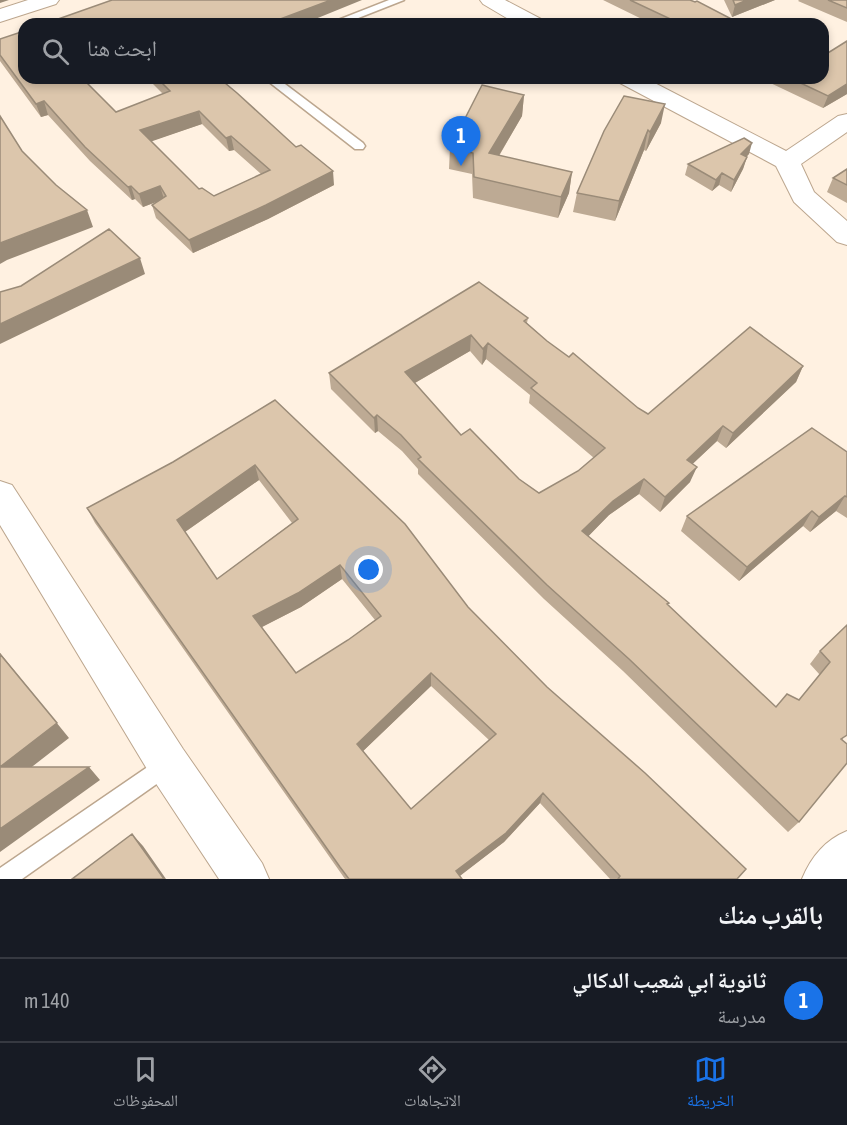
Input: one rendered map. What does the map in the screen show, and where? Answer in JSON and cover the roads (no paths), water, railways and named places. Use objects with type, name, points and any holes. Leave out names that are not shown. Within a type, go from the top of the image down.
[{"type":"street","points":[[0,16],[49,0]]},
{"type":"street","points":[[490,0],[522,18]]},
{"type":"street","points":[[639,84],[787,162],[803,196],[847,236]]},
{"type":"street","points":[[787,162],[847,121]]},
{"type":"street","points":[[0,495],[168,764],[246,879]]},
{"type":"street","points":[[825,879],[847,853]]},
{"type":"lane","points":[[350,18],[399,0]]},
{"type":"lane","points":[[278,84],[359,146]]},
{"type":"lane","points":[[3,879],[168,764]]},
{"type":"place","name":"ثانوية ابي شعيب الدكالي","points":[[461,166]]}]
